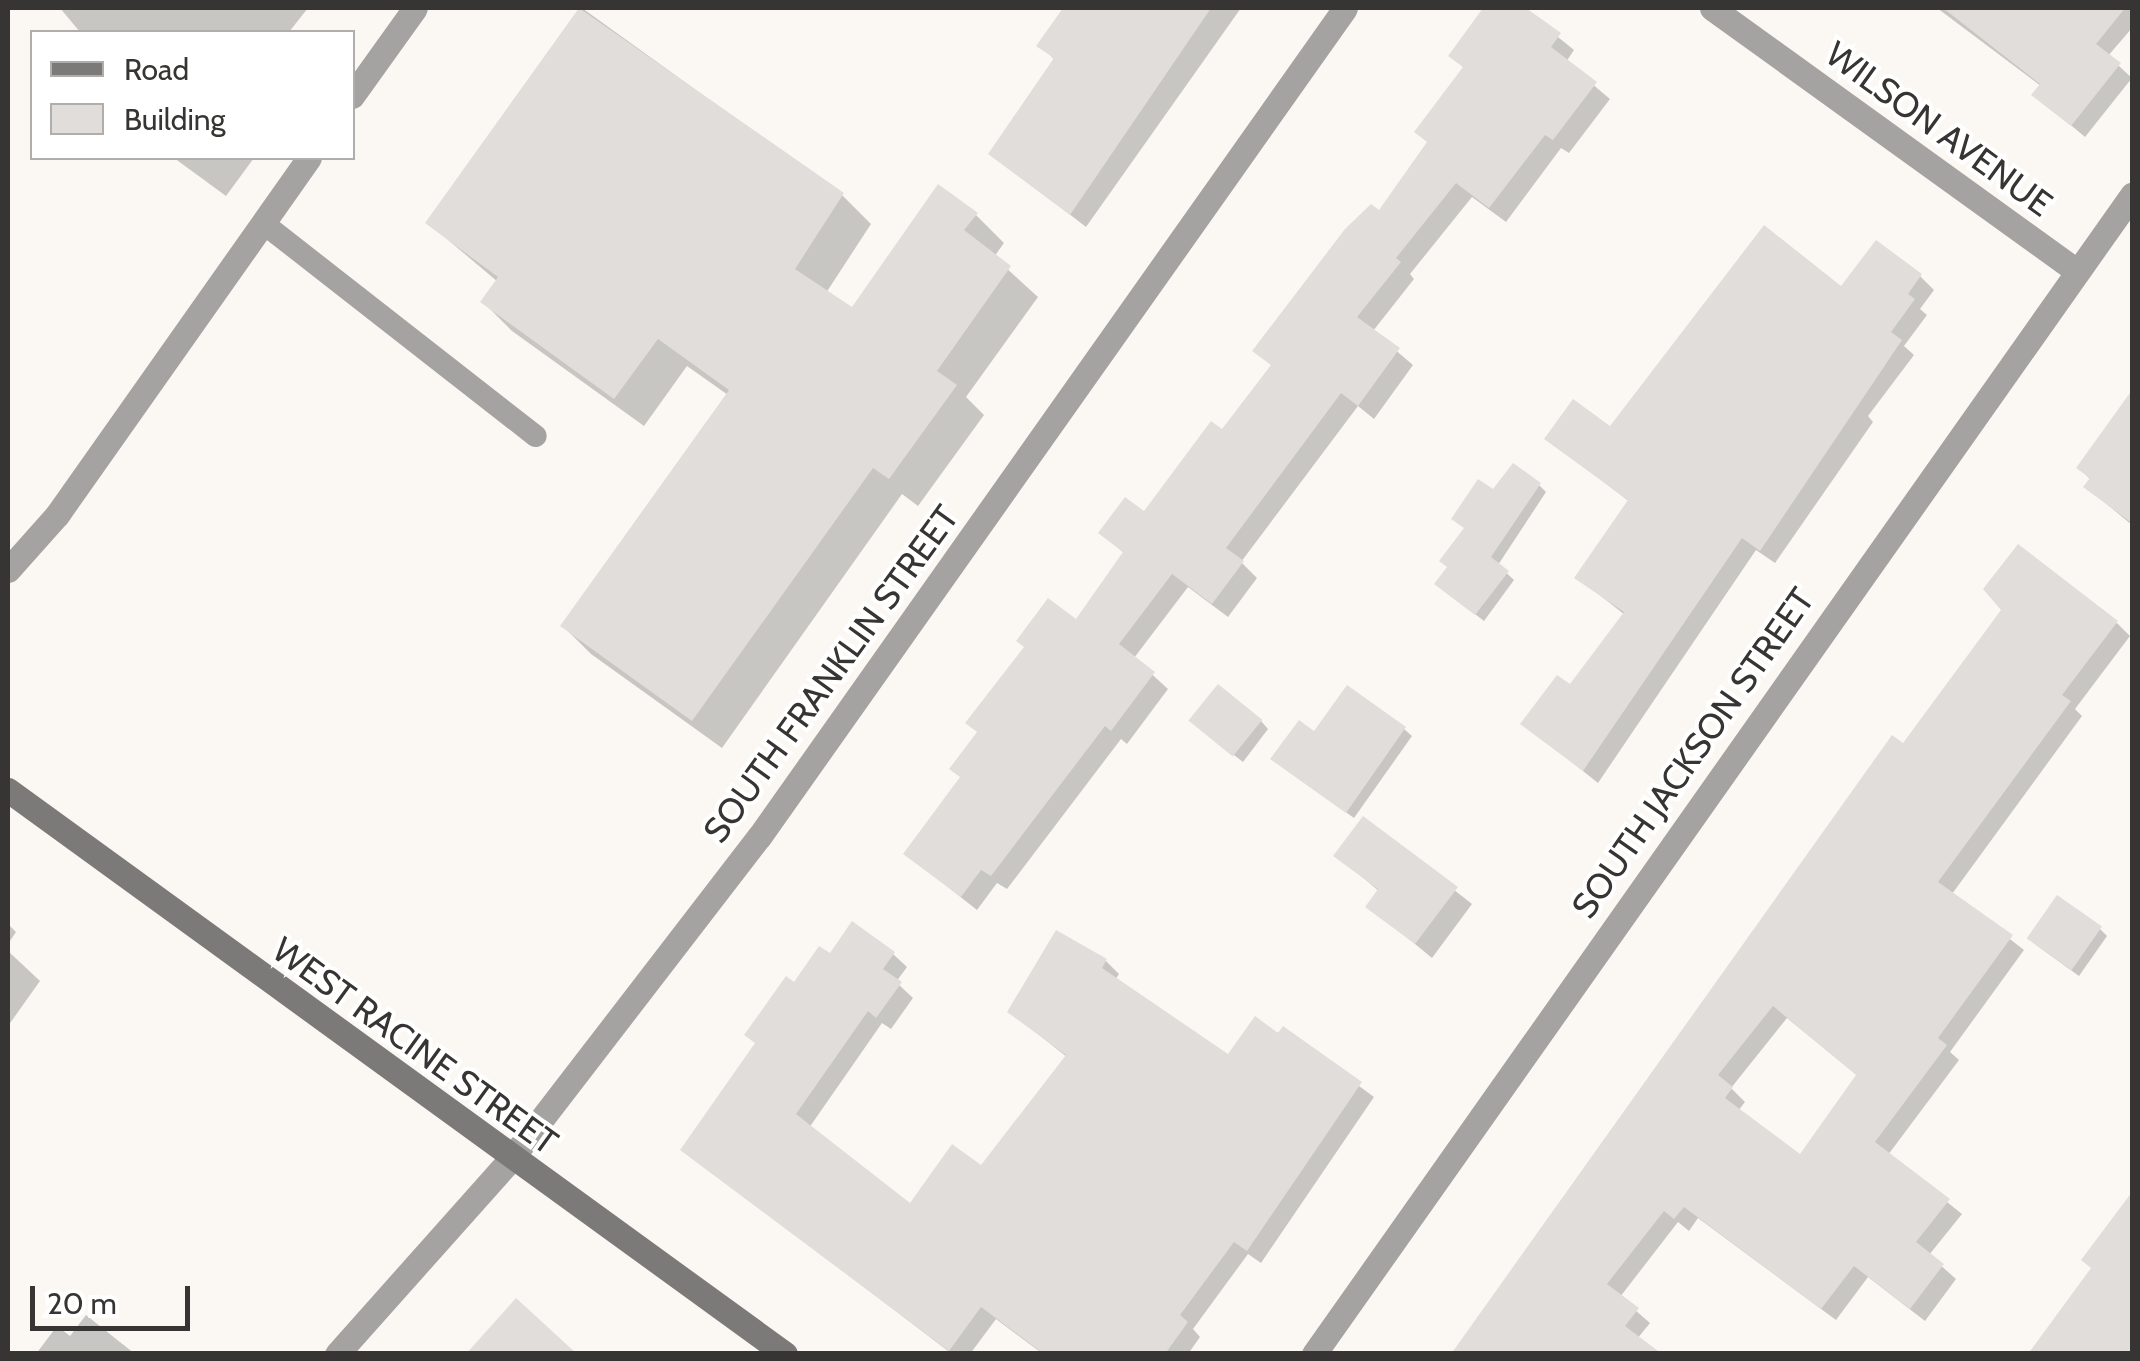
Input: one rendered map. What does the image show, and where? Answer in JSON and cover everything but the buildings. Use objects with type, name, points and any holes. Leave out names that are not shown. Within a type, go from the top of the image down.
[{"type":"main road","name":"WEST RACINE STREET","points":[[8,790],[510,1160],[785,1354]]},
{"type":"street","points":[[355,92],[415,8]]},
{"type":"street","name":"SOUTH FRANKLIN STREET","points":[[337,1354],[510,1160],[841,724],[1346,8]]},
{"type":"street","name":"WILSON AVENUE","points":[[1712,8],[2076,271]]},
{"type":"street","points":[[8,570],[56,515],[308,160]]},
{"type":"street","name":"SOUTH JACKSON STREET","points":[[1314,1354],[2132,195]]},
{"type":"lane","points":[[263,224],[536,436]]}]
